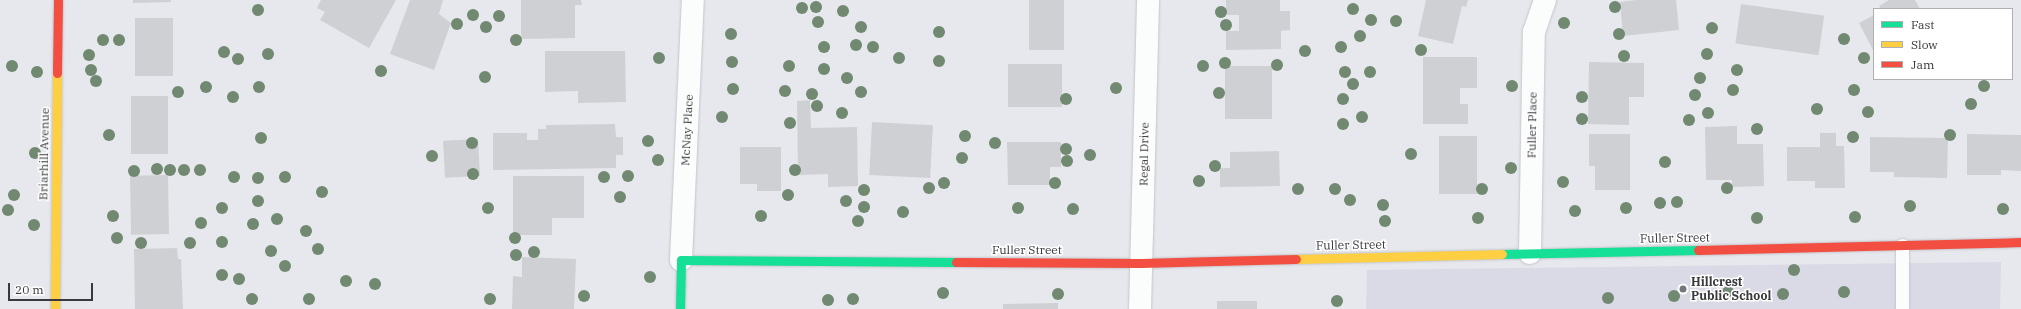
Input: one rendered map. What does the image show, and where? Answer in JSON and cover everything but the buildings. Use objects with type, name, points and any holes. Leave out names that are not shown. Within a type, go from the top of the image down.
[{"type":"street","name":"Briarhill Avenue","points":[[55,309],[58,0]]},
{"type":"street","name":"McNay Place","points":[[681,260],[693,0]]},
{"type":"street","name":"Regal Drive","points":[[1140,309],[1148,0]]},
{"type":"street","name":"Fuller Place","points":[[1530,253],[1534,32],[1545,0]]},
{"type":"street","name":"Fuller Street","points":[[681,260],[1141,263],[2021,242]]},
{"type":"street","points":[[680,309],[681,260]]},
{"type":"lane","points":[[1902,245],[1902,309]]},
{"type":"shaded area","name":"Hillcrest Public School","points":[[2001,262],[2000,309],[1366,309],[1367,270]]},
{"type":"traffic: fast","points":[[1502,254],[1698,250]]},
{"type":"traffic: fast","points":[[680,309],[681,260],[956,262]]},
{"type":"traffic: slow","points":[[55,309],[57,73]]},
{"type":"traffic: slow","points":[[1296,259],[1502,254]]},
{"type":"traffic: jam","points":[[57,73],[58,0]]},
{"type":"traffic: jam","points":[[1698,250],[2021,242]]},
{"type":"traffic: jam","points":[[956,262],[1141,263],[1296,259]]},
{"type":"place","name":"Hillcrest Public School","points":[[1683,289]]}]
